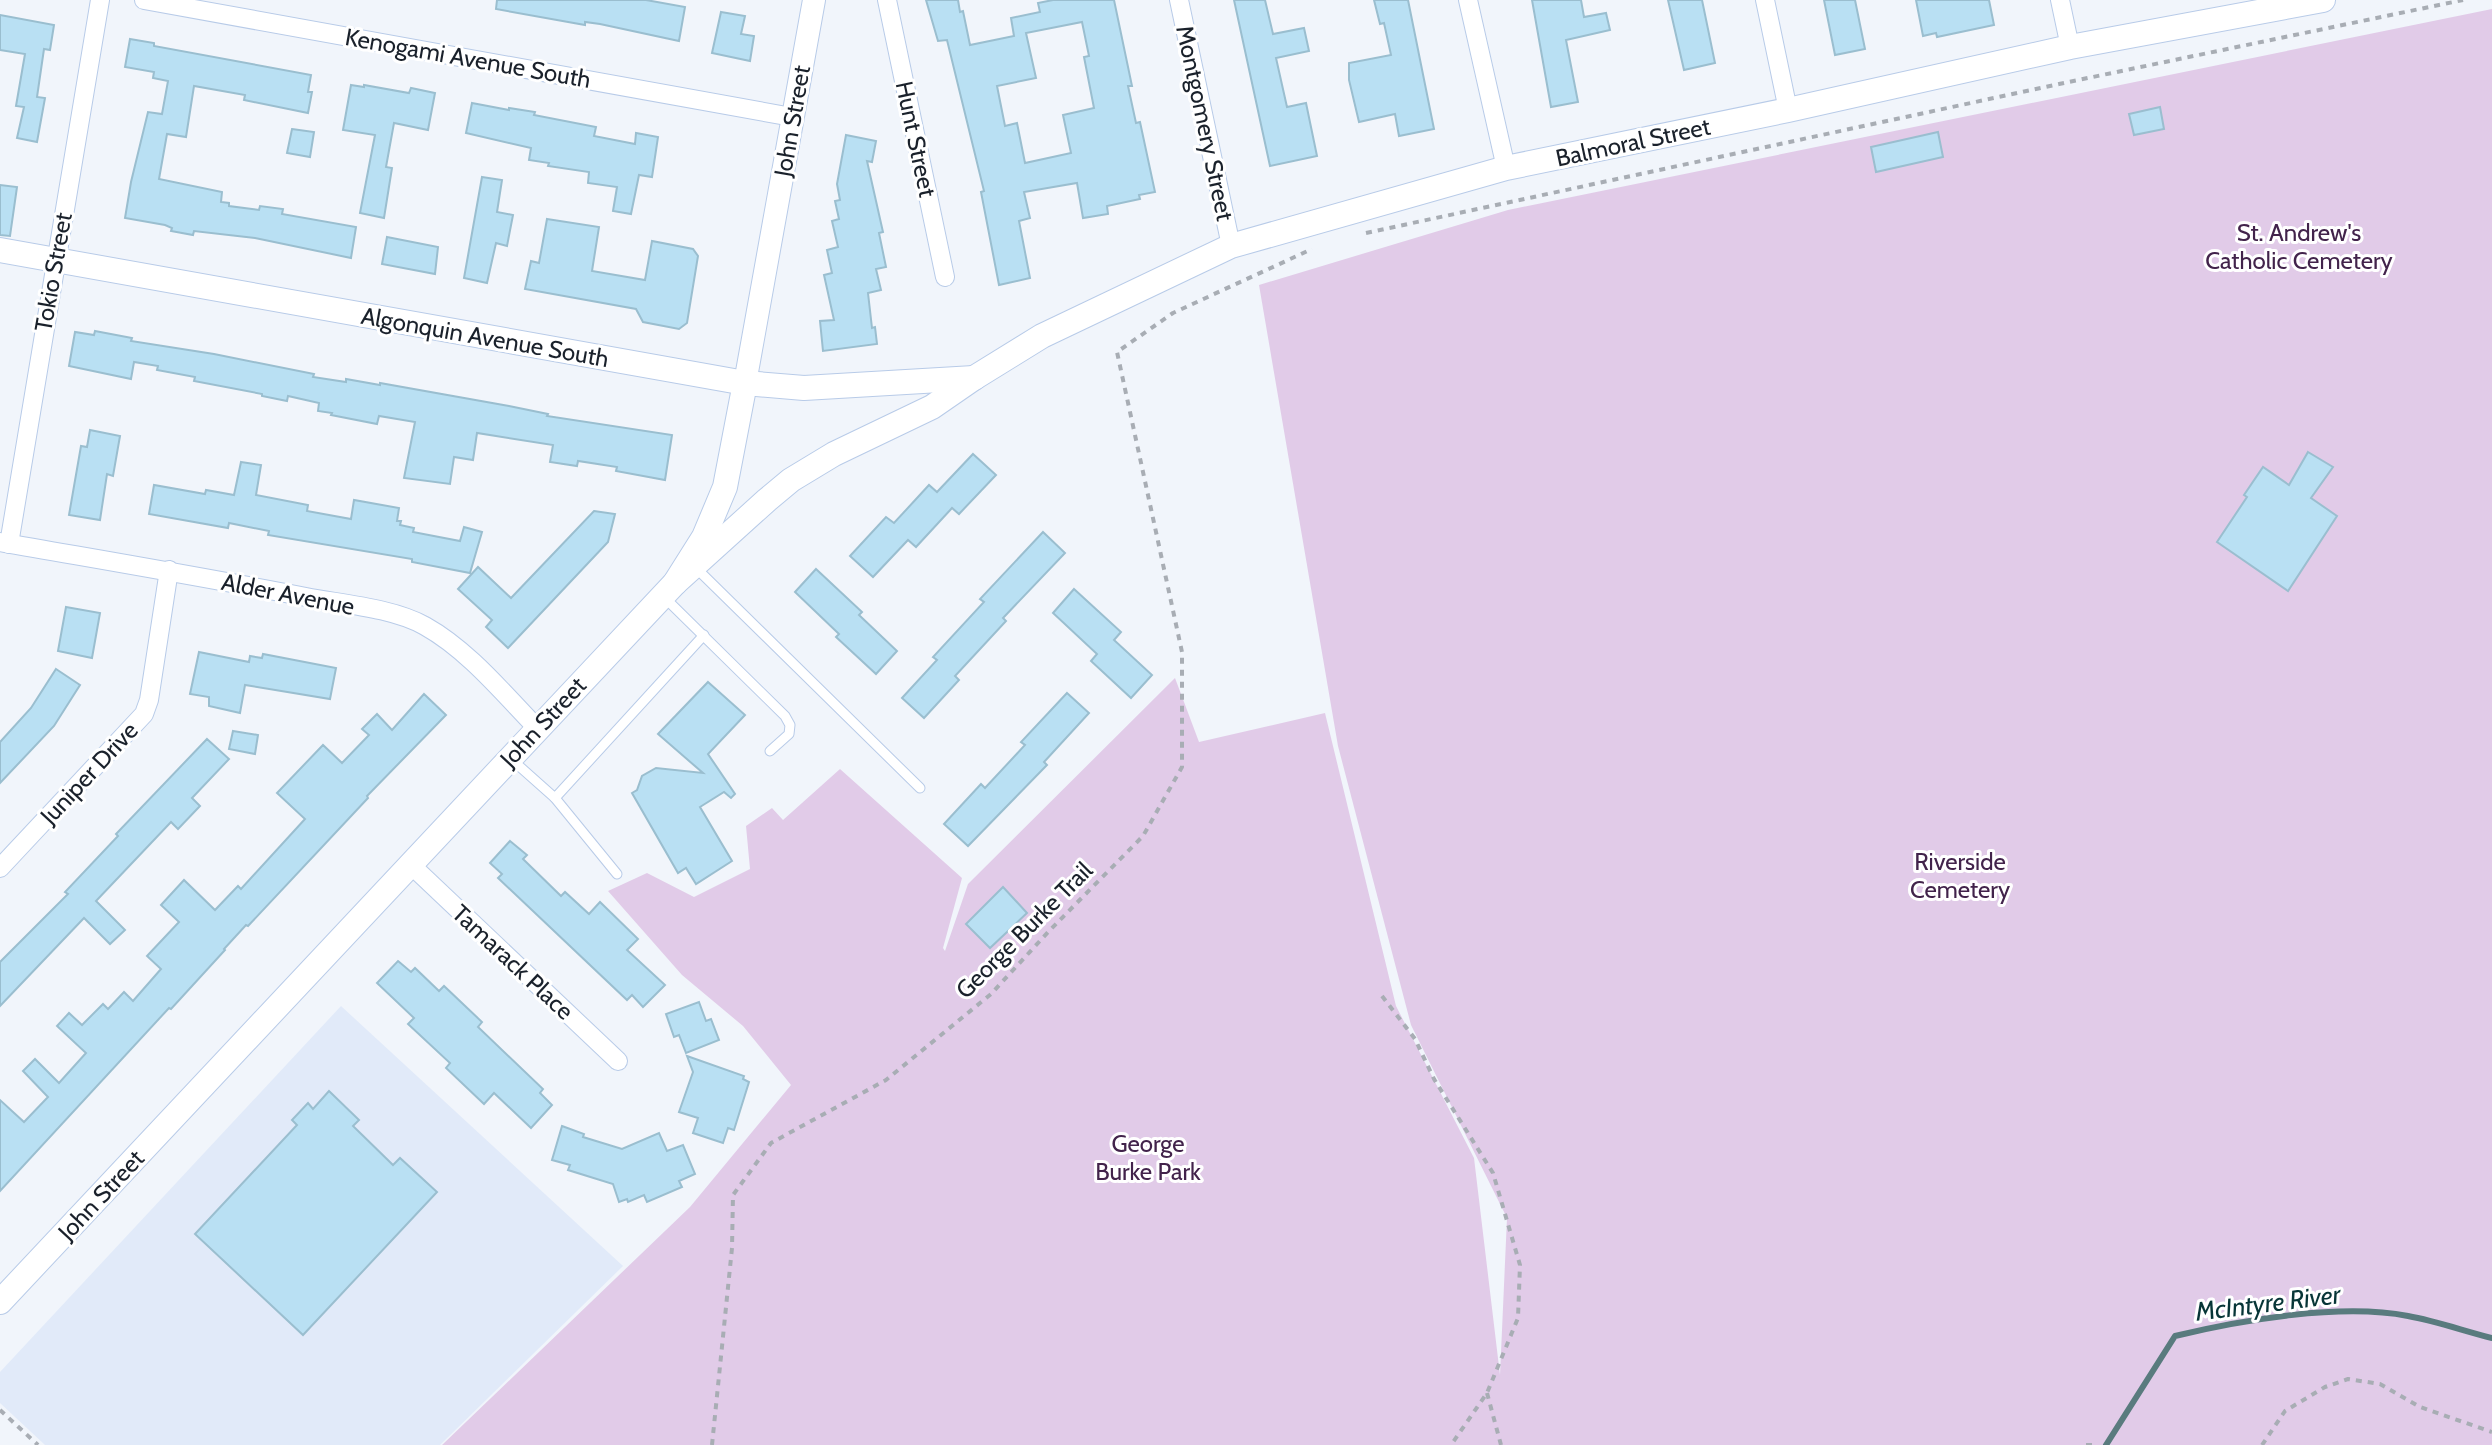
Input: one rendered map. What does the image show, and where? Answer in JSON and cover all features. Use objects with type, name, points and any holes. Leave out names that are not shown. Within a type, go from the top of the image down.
[{"type":"main road","name":"Balmoral Street","points":[[669,589],[692,565],[791,480],[834,454],[932,407],[1042,336],[1231,246],[1506,168],[1788,110],[2070,47],[2323,0]]},
{"type":"main road","name":"Algonquin Avenue South","points":[[0,250],[745,383],[804,388],[974,378]]},
{"type":"main road","name":"John Street","points":[[0,1302],[669,589],[704,537],[725,487],[745,383]]},
{"type":"street","name":"Tokio Street","points":[[4,543],[100,0]]},
{"type":"street","name":"Kenogami Avenue South","points":[[144,0],[792,117]]},
{"type":"street","name":"John Street","points":[[745,383],[814,0]]},
{"type":"street","name":"Hunt Street","points":[[887,0],[945,277]]},
{"type":"street","name":"Montgomery Street","points":[[1179,0],[1231,246]]},
{"type":"street","points":[[1468,0],[1506,168]]},
{"type":"street","points":[[1765,0],[1788,110]]},
{"type":"street","points":[[2060,0],[2070,47]]},
{"type":"street","name":"Alder Avenue","points":[[4,543],[169,570],[371,610],[421,623],[475,664],[537,728]]},
{"type":"street","name":"Juniper Drive","points":[[0,868],[144,714],[149,700],[169,570]]},
{"type":"street","name":"Tamarack Place","points":[[409,863],[618,1061]]},
{"type":"lane","points":[[692,565],[920,788]]},
{"type":"lane","points":[[669,589],[704,635],[785,716],[790,725],[789,734],[770,751]]},
{"type":"lane","points":[[555,798],[704,635]]},
{"type":"lane","points":[[509,758],[555,798],[617,874]]},
{"type":"path","points":[[1359,235],[2463,0]]},
{"type":"path","name":"George Burke Trail","points":[[712,1445],[732,1248],[733,1195],[771,1143],[886,1080],[991,994],[1143,836],[1182,767],[1182,652],[1117,352],[1173,313],[1316,247]]},
{"type":"path","points":[[1382,996],[1415,1039],[1434,1079],[1493,1173],[1520,1265],[1518,1318],[1487,1393],[1451,1445]]},
{"type":"path","points":[[2262,1445],[2285,1411],[2325,1387],[2348,1379],[2380,1384],[2420,1407],[2492,1432]]},
{"type":"path","points":[[1487,1393],[1501,1445]]},
{"type":"path","points":[[0,1410],[38,1445]]},
{"type":"path","points":[[2086,1445],[2096,1445]]},
{"type":"shaded area","points":[[341,1006],[623,1266],[440,1445],[45,1445],[0,1403],[0,1372]]},
{"type":"green space","points":[[2492,9],[2492,1445],[442,1445],[690,1207],[791,1085],[743,1026],[682,975],[608,891],[647,873],[694,897],[750,869],[746,826],[772,808],[783,820],[840,769],[962,878],[943,948],[945,951],[968,884],[1175,678],[1199,742],[1325,713],[1396,1006],[1474,1158],[1500,1375],[1507,1218],[1411,1025],[1338,746],[1259,285],[1508,210]]},
{"type":"building","points":[[497,0],[646,0],[685,7],[679,41],[600,24],[585,22],[585,25],[496,9]]},
{"type":"building","points":[[926,0],[958,0],[970,45],[1014,36],[1011,18],[1040,12],[1038,3],[1053,0],[1114,0],[1132,86],[1128,86],[1136,123],[1140,122],[1155,192],[1139,195],[1140,199],[1107,206],[1108,214],[1083,218],[1077,183],[1024,192],[1030,218],[1019,221],[1030,278],[999,285],[981,192],[984,191],[947,40],[938,41]],"holes":[[[1082,22],[1089,56],[1084,57],[1094,108],[1063,115],[1071,153],[1025,163],[1017,123],[1005,126],[997,86],[1036,78],[1026,33]]]},
{"type":"building","points":[[1234,0],[1265,0],[1273,34],[1304,28],[1309,51],[1276,58],[1287,107],[1306,103],[1317,156],[1270,166]]},
{"type":"building","points":[[1374,0],[1408,0],[1434,129],[1399,136],[1395,114],[1359,122],[1349,80],[1349,63],[1391,55],[1384,23],[1380,24]]},
{"type":"building","points":[[1532,0],[1581,0],[1584,17],[1606,13],[1610,30],[1566,40],[1578,102],[1551,107]]},
{"type":"building","points":[[1668,0],[1702,0],[1715,63],[1684,70]]},
{"type":"building","points":[[1824,0],[1855,0],[1865,49],[1835,55]]},
{"type":"building","points":[[1916,0],[1989,0],[1994,25],[1937,37],[1936,33],[1923,36]]},
{"type":"building","points":[[721,12],[745,16],[741,34],[754,36],[750,61],[712,53]]},
{"type":"building","points":[[0,15],[54,25],[50,50],[44,49],[37,97],[45,98],[37,142],[17,138],[24,107],[16,106],[25,54],[0,50]]},
{"type":"building","points":[[130,39],[311,75],[308,113],[244,100],[245,95],[194,86],[186,137],[167,134],[159,179],[222,192],[221,202],[229,203],[229,206],[283,209],[282,214],[356,227],[351,258],[255,238],[194,231],[193,235],[171,231],[172,228],[165,225],[125,218],[148,112],[162,114],[168,81],[153,78],[154,72],[125,67]]},
{"type":"building","points":[[351,85],[409,93],[411,88],[435,93],[428,130],[394,123],[386,167],[392,168],[384,218],[360,213],[375,135],[343,130]]},
{"type":"building","points":[[472,103],[535,112],[534,115],[596,127],[594,136],[635,144],[636,133],[658,137],[652,177],[639,175],[631,214],[613,211],[617,187],[588,183],[589,172],[529,160],[531,148],[466,133]]},
{"type":"building","points":[[2160,107],[2164,129],[2134,135],[2129,114]]},
{"type":"building","points":[[292,129],[314,132],[310,157],[287,153]]},
{"type":"building","points":[[1938,132],[1943,157],[1876,172],[1871,147]]},
{"type":"building","points":[[846,135],[876,141],[872,162],[867,161],[883,232],[879,233],[886,267],[876,269],[881,290],[868,293],[877,344],[823,351],[820,321],[834,320],[824,275],[832,273],[827,250],[838,247],[832,221],[839,219],[835,201],[840,200],[837,184]]},
{"type":"building","points":[[482,177],[502,180],[497,212],[513,215],[507,246],[496,243],[487,283],[464,278]]},
{"type":"building","points":[[0,185],[17,187],[10,236],[0,235]]},
{"type":"building","points":[[547,219],[599,227],[592,271],[645,280],[652,241],[693,249],[698,256],[687,323],[679,329],[643,322],[636,309],[525,289],[531,261],[539,263]]},
{"type":"building","points":[[387,237],[438,247],[435,274],[382,264]]},
{"type":"building","points":[[95,331],[132,338],[131,341],[314,374],[313,377],[380,383],[509,406],[547,416],[672,435],[665,480],[616,471],[617,467],[578,461],[577,466],[550,462],[553,445],[477,433],[473,460],[454,457],[450,484],[404,478],[415,422],[379,416],[377,424],[331,415],[318,411],[319,403],[288,396],[287,401],[194,381],[195,377],[134,362],[131,379],[69,366],[75,332],[94,335]]},
{"type":"building","points":[[90,430],[120,436],[113,476],[107,474],[100,520],[69,515],[81,446],[87,447]]},
{"type":"building","points":[[2308,452],[2333,467],[2311,498],[2337,516],[2288,591],[2217,542],[2263,467],[2289,485]]},
{"type":"building","points":[[973,454],[996,475],[959,514],[952,508],[916,547],[908,540],[873,577],[850,556],[886,517],[894,523],[929,485],[937,492]]},
{"type":"building","points":[[241,462],[261,465],[256,495],[308,505],[307,511],[351,519],[354,500],[399,508],[397,521],[401,521],[400,525],[414,528],[413,532],[460,541],[464,527],[482,532],[470,573],[412,562],[412,559],[268,535],[269,531],[229,523],[228,528],[149,514],[154,485],[205,494],[206,490],[234,495]]},
{"type":"building","points":[[594,511],[615,514],[608,542],[508,648],[486,627],[492,620],[458,589],[478,567],[511,598]]},
{"type":"building","points":[[1043,532],[1065,553],[1003,618],[1006,621],[955,676],[959,680],[924,718],[902,698],[937,660],[933,657],[984,602],[980,599]]},
{"type":"building","points":[[816,569],[862,612],[859,615],[897,651],[876,674],[836,637],[839,634],[795,592]]},
{"type":"building","points":[[1074,589],[1121,632],[1114,640],[1152,675],[1131,698],[1091,661],[1097,654],[1053,613]]},
{"type":"building","points":[[66,607],[100,613],[92,658],[58,651]]},
{"type":"building","points":[[199,652],[249,662],[250,656],[262,658],[263,654],[336,668],[330,699],[245,685],[240,713],[209,706],[209,697],[190,694]]},
{"type":"building","points":[[56,669],[80,685],[54,726],[0,783],[0,742],[31,708]]},
{"type":"building","points":[[708,682],[745,715],[708,754],[735,794],[731,798],[724,792],[700,807],[732,861],[696,884],[686,868],[678,873],[632,793],[637,790],[642,776],[656,768],[703,773],[658,734]]},
{"type":"building","points":[[1067,693],[1089,713],[1044,762],[1047,765],[968,846],[944,824],[981,784],[985,788],[1025,745],[1021,742]]},
{"type":"building","points":[[424,694],[446,715],[0,1191],[0,1100],[24,1122],[48,1097],[23,1071],[35,1059],[59,1083],[86,1053],[57,1026],[69,1013],[82,1025],[103,1004],[108,1009],[124,992],[133,1001],[161,969],[147,956],[179,922],[161,905],[184,880],[215,910],[238,886],[241,889],[305,819],[277,793],[323,745],[342,763],[369,735],[362,729],[377,714],[392,730]]},
{"type":"building","points":[[233,731],[258,735],[255,754],[229,749]]},
{"type":"building","points":[[207,739],[229,759],[192,798],[200,806],[178,829],[171,822],[96,901],[125,930],[110,944],[84,918],[0,1006],[0,962],[68,894],[65,892],[118,836],[116,834]]},
{"type":"building","points":[[510,841],[527,855],[523,859],[561,896],[565,892],[589,914],[600,902],[638,939],[627,950],[665,985],[643,1007],[632,995],[627,1000],[498,878],[502,874],[490,863]]},
{"type":"building","points":[[1003,887],[1027,913],[990,948],[966,924]]},
{"type":"building","points":[[398,961],[411,972],[415,968],[439,991],[444,986],[482,1022],[478,1027],[543,1089],[540,1093],[552,1105],[531,1128],[494,1093],[484,1104],[446,1068],[450,1063],[408,1024],[414,1018],[377,983]]},
{"type":"building","points":[[699,1002],[706,1021],[711,1019],[719,1040],[686,1053],[679,1035],[674,1037],[666,1014]]},
{"type":"building","points":[[687,1056],[744,1076],[743,1079],[749,1082],[734,1130],[728,1128],[723,1143],[693,1133],[698,1118],[679,1112],[693,1072]]},
{"type":"building","points":[[329,1091],[359,1120],[353,1126],[393,1165],[400,1158],[437,1192],[303,1335],[195,1234],[297,1125],[292,1120],[308,1103],[313,1109]]},
{"type":"building","points":[[562,1126],[584,1134],[583,1137],[622,1149],[659,1133],[667,1151],[683,1145],[695,1174],[679,1181],[682,1187],[647,1202],[644,1195],[628,1202],[627,1199],[619,1202],[613,1184],[568,1170],[570,1165],[552,1160]]},
{"type":"waterway","name":"McIntyre River","points":[[2106,1445],[2175,1336],[2260,1319],[2353,1311],[2408,1316],[2492,1338]]},
{"type":"park label","name":"St. Andrew's Catholic Cemetery","points":[[2299,246]]},
{"type":"park label","name":"Riverside Cemetery","points":[[1960,875]]},
{"type":"park label","name":"George Burke Park","points":[[1148,1157]]}]
